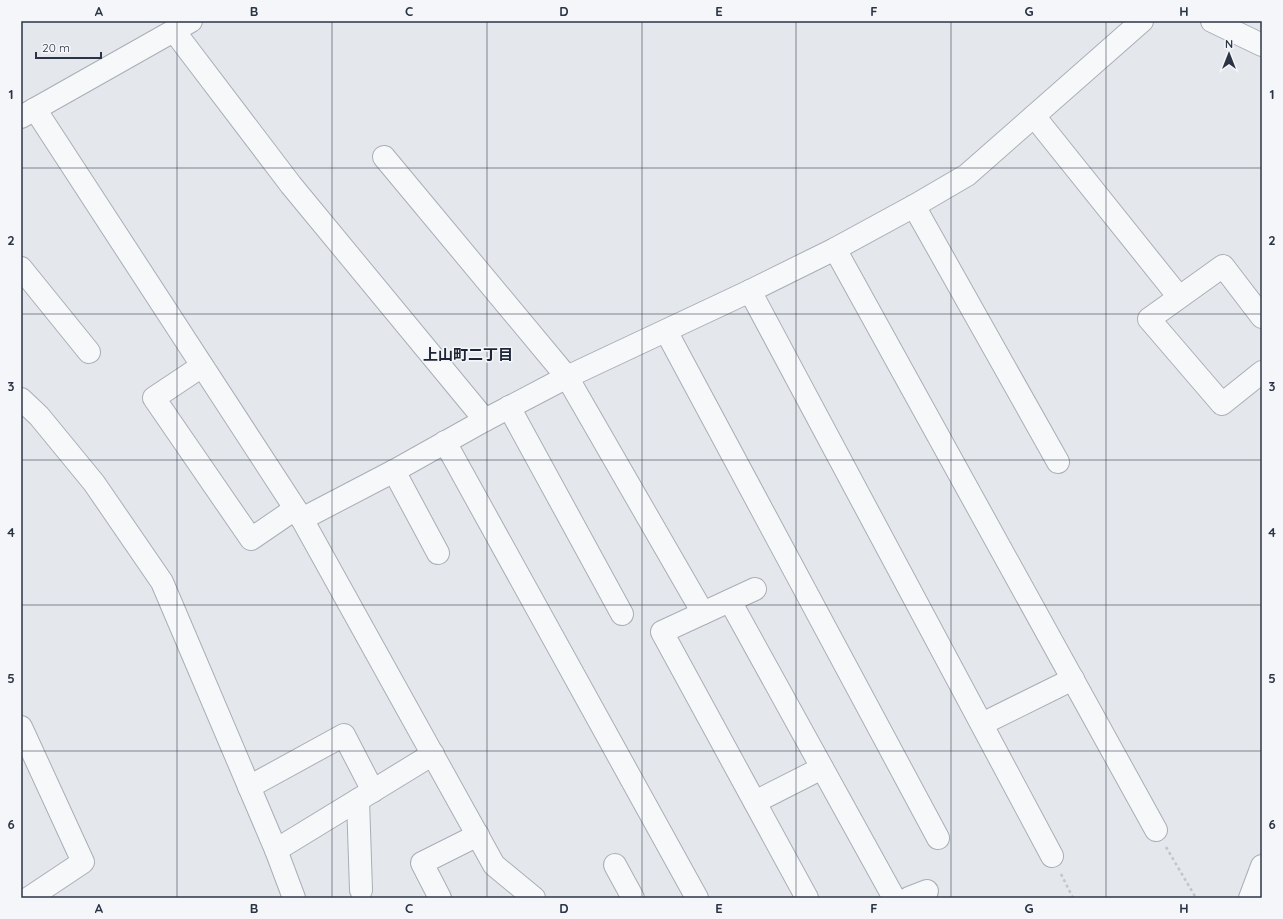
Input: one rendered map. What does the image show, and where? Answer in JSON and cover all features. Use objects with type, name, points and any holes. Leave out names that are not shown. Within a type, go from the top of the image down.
[{"type":"street","points":[[202,366],[154,398],[250,539],[298,514],[394,471],[485,420],[567,377],[750,291],[835,249],[914,206],[967,175],[1142,21]]},
{"type":"street","points":[[1212,21],[1262,45]]},
{"type":"street","points":[[485,420],[291,185],[182,26],[28,113],[202,366],[298,514],[494,865],[534,898]]},
{"type":"street","points":[[1034,116],[1178,297]]},
{"type":"street","points":[[384,157],[567,377],[703,613]]},
{"type":"street","points":[[914,206],[1058,462]]},
{"type":"street","points":[[835,249],[1156,830]]},
{"type":"street","points":[[1262,317],[1223,266],[1149,319],[1222,404],[1262,372]]},
{"type":"street","points":[[21,268],[89,352]]},
{"type":"street","points":[[750,291],[1052,856]]},
{"type":"street","points":[[666,331],[938,838]]},
{"type":"street","points":[[21,399],[39,416],[94,483],[162,582],[276,850],[294,898]]},
{"type":"street","points":[[509,407],[622,614]]},
{"type":"street","points":[[445,442],[697,898]]},
{"type":"street","points":[[394,471],[438,553]]},
{"type":"street","points":[[755,589],[662,632],[807,898]]},
{"type":"street","points":[[730,600],[894,898]]},
{"type":"street","points":[[982,724],[1073,679]]},
{"type":"street","points":[[21,726],[83,862],[29,898]]},
{"type":"street","points":[[249,787],[344,736],[365,796],[361,890]]},
{"type":"street","points":[[276,850],[433,754]]},
{"type":"street","points":[[755,802],[822,768]]},
{"type":"street","points":[[440,898],[422,863],[478,835]]},
{"type":"street","points":[[615,865],[633,898]]},
{"type":"street","points":[[1250,898],[1262,866]]},
{"type":"path","points":[[1156,830],[1196,898]]},
{"type":"district","name":"上山町二丁目","points":[[468,355]]}]
